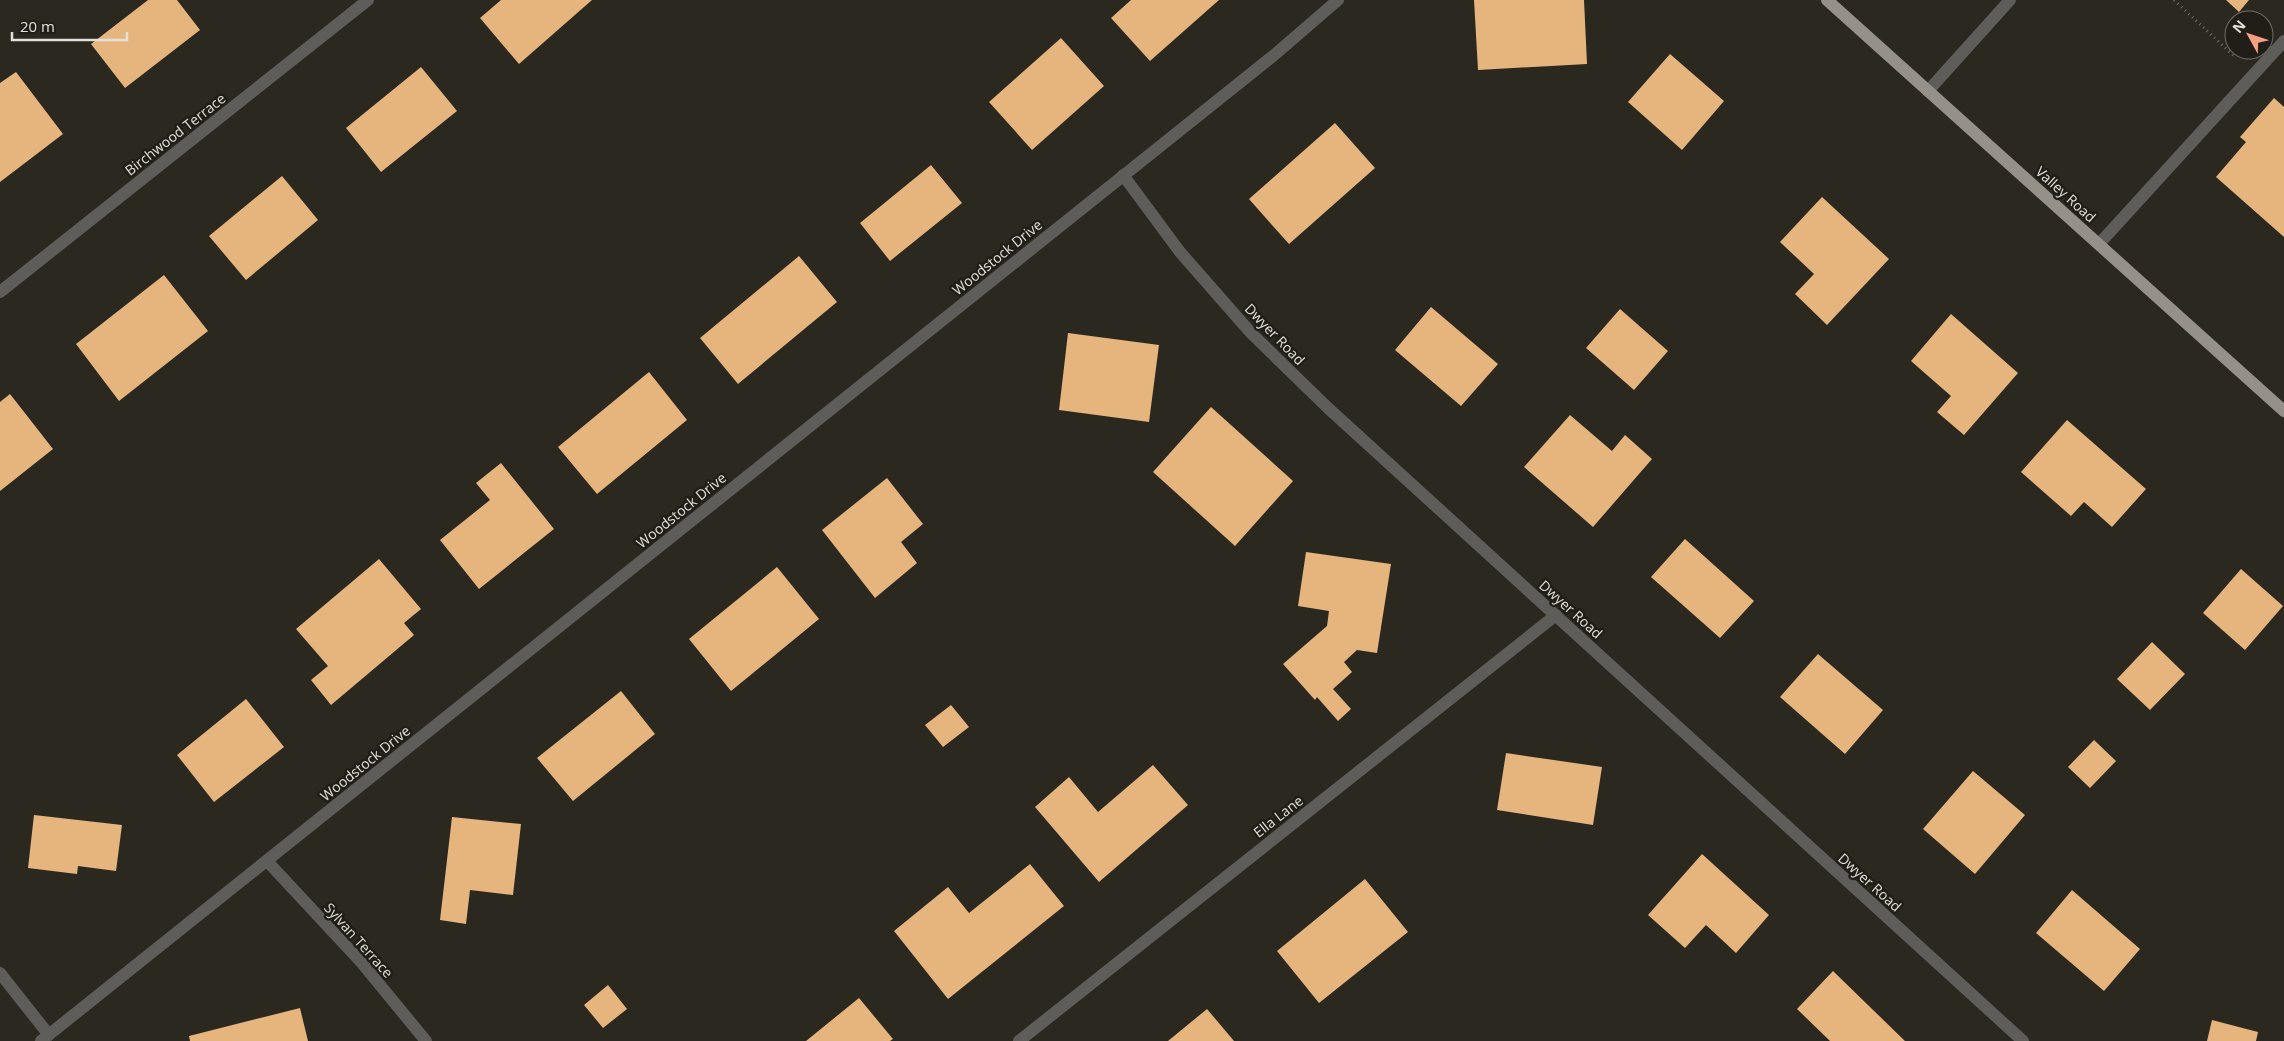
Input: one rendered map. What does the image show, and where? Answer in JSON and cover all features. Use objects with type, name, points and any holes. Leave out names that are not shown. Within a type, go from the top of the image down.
[{"type":"main road","name":"Valley Road","points":[[1827,0],[2284,411]]},
{"type":"street","name":"Birchwood Terrace","points":[[0,292],[368,0]]},
{"type":"street","name":"Woodstock Drive","points":[[45,1038],[1273,56],[1338,0]]},
{"type":"street","points":[[1928,91],[2010,0]]},
{"type":"street","points":[[2099,244],[2284,41]]},
{"type":"street","name":"Dwyer Road","points":[[1123,176],[1180,252],[1252,333],[1328,408],[2023,1041]]},
{"type":"street","name":"Ella Lane","points":[[1019,1041],[1556,615]]},
{"type":"street","name":"Sylvan Terrace","points":[[267,861],[361,962],[426,1041]]},
{"type":"street","points":[[0,973],[45,1038]]},
{"type":"path","points":[[2174,0],[2254,75]]},
{"type":"building","points":[[148,0],[177,0],[200,30],[125,88],[91,44]]},
{"type":"building","points":[[501,0],[592,0],[519,64],[480,18]]},
{"type":"building","points":[[1131,0],[1219,0],[1150,61],[1111,18]]},
{"type":"building","points":[[1474,0],[1584,0],[1587,64],[1478,70]]},
{"type":"building","points":[[2226,0],[2249,0],[2241,10],[2237,10]]},
{"type":"building","points":[[1061,38],[1104,86],[1032,150],[989,102]]},
{"type":"building","points":[[1670,54],[1724,101],[1682,150],[1628,102]]},
{"type":"building","points":[[421,67],[457,111],[381,172],[346,128]]},
{"type":"building","points":[[16,72],[63,134],[0,182],[0,83]]},
{"type":"building","points":[[2274,98],[2284,107],[2284,237],[2216,177],[2246,142],[2240,137]]},
{"type":"building","points":[[1335,123],[1375,168],[1289,244],[1249,199]]},
{"type":"building","points":[[931,165],[962,203],[890,261],[860,223]]},
{"type":"building","points":[[282,176],[318,220],[246,280],[209,236]]},
{"type":"building","points":[[1822,197],[1889,259],[1827,325],[1795,294],[1814,274],[1780,242]]},
{"type":"building","points":[[799,256],[837,302],[738,384],[700,338]]},
{"type":"building","points":[[164,275],[208,331],[119,401],[76,344]]},
{"type":"building","points":[[1431,307],[1498,364],[1461,406],[1395,350]]},
{"type":"building","points":[[1620,309],[1668,351],[1634,390],[1586,348]]},
{"type":"building","points":[[1951,314],[2018,373],[1964,435],[1937,412],[1951,396],[1911,361]]},
{"type":"building","points":[[1068,333],[1159,345],[1149,422],[1059,410]]},
{"type":"building","points":[[649,372],[687,420],[597,494],[558,447]]},
{"type":"building","points":[[10,394],[53,449],[0,491],[0,402]]},
{"type":"building","points":[[1211,407],[1293,481],[1235,546],[1153,472]]},
{"type":"building","points":[[1570,415],[1612,451],[1625,435],[1652,459],[1593,527],[1524,467]]},
{"type":"building","points":[[2067,420],[2146,489],[2112,527],[2084,502],[2071,516],[2021,472]]},
{"type":"building","points":[[501,463],[554,529],[479,589],[440,540],[490,500],[476,483]]},
{"type":"building","points":[[887,478],[923,524],[901,542],[917,563],[875,598],[822,530]]},
{"type":"building","points":[[1685,539],[1754,601],[1720,638],[1651,577]]},
{"type":"building","points":[[1306,552],[1391,564],[1377,653],[1357,650],[1344,662],[1352,672],[1333,689],[1351,709],[1338,721],[1317,697],[1315,700],[1283,664],[1327,626],[1329,611],[1298,606]]},
{"type":"building","points":[[379,559],[421,609],[404,623],[414,635],[331,705],[311,680],[328,666],[296,629]]},
{"type":"building","points":[[777,567],[819,619],[731,691],[689,639]]},
{"type":"building","points":[[2241,569],[2283,606],[2245,650],[2203,613]]},
{"type":"building","points":[[2152,642],[2185,674],[2150,710],[2117,679]]},
{"type":"building","points":[[1818,654],[1883,710],[1845,754],[1780,697]]},
{"type":"building","points":[[621,691],[655,734],[573,801],[537,758]]},
{"type":"building","points":[[246,699],[284,747],[214,802],[177,755]]},
{"type":"building","points":[[951,705],[969,727],[943,747],[925,725]]},
{"type":"building","points":[[2094,740],[2116,761],[2090,788],[2068,767]]},
{"type":"building","points":[[1506,753],[1602,767],[1593,825],[1497,810]]},
{"type":"building","points":[[1153,765],[1188,805],[1099,882],[1035,807],[1069,777],[1098,812]]},
{"type":"building","points":[[1973,771],[2025,815],[1975,874],[1923,829]]},
{"type":"building","points":[[34,815],[122,825],[116,871],[78,866],[77,874],[28,868]]},
{"type":"building","points":[[452,817],[521,824],[513,895],[470,890],[466,924],[440,920]]},
{"type":"building","points":[[1702,854],[1769,915],[1736,953],[1706,925],[1685,948],[1648,915]]},
{"type":"building","points":[[1030,864],[1064,906],[948,999],[894,931],[948,887],[969,913]]},
{"type":"building","points":[[1365,879],[1408,932],[1319,1003],[1277,951]]},
{"type":"building","points":[[2072,890],[2140,949],[2104,991],[2036,933]]},
{"type":"building","points":[[1833,971],[1905,1041],[1830,1041],[1797,1009]]},
{"type":"building","points":[[608,985],[627,1009],[603,1028],[584,1005]]},
{"type":"building","points":[[859,998],[893,1039],[890,1041],[806,1041]]},
{"type":"building","points":[[300,1008],[308,1041],[190,1041],[189,1036]]},
{"type":"building","points":[[1207,1009],[1234,1041],[1168,1041]]},
{"type":"building","points":[[2212,1020],[2258,1032],[2256,1041],[2207,1041]]}]
